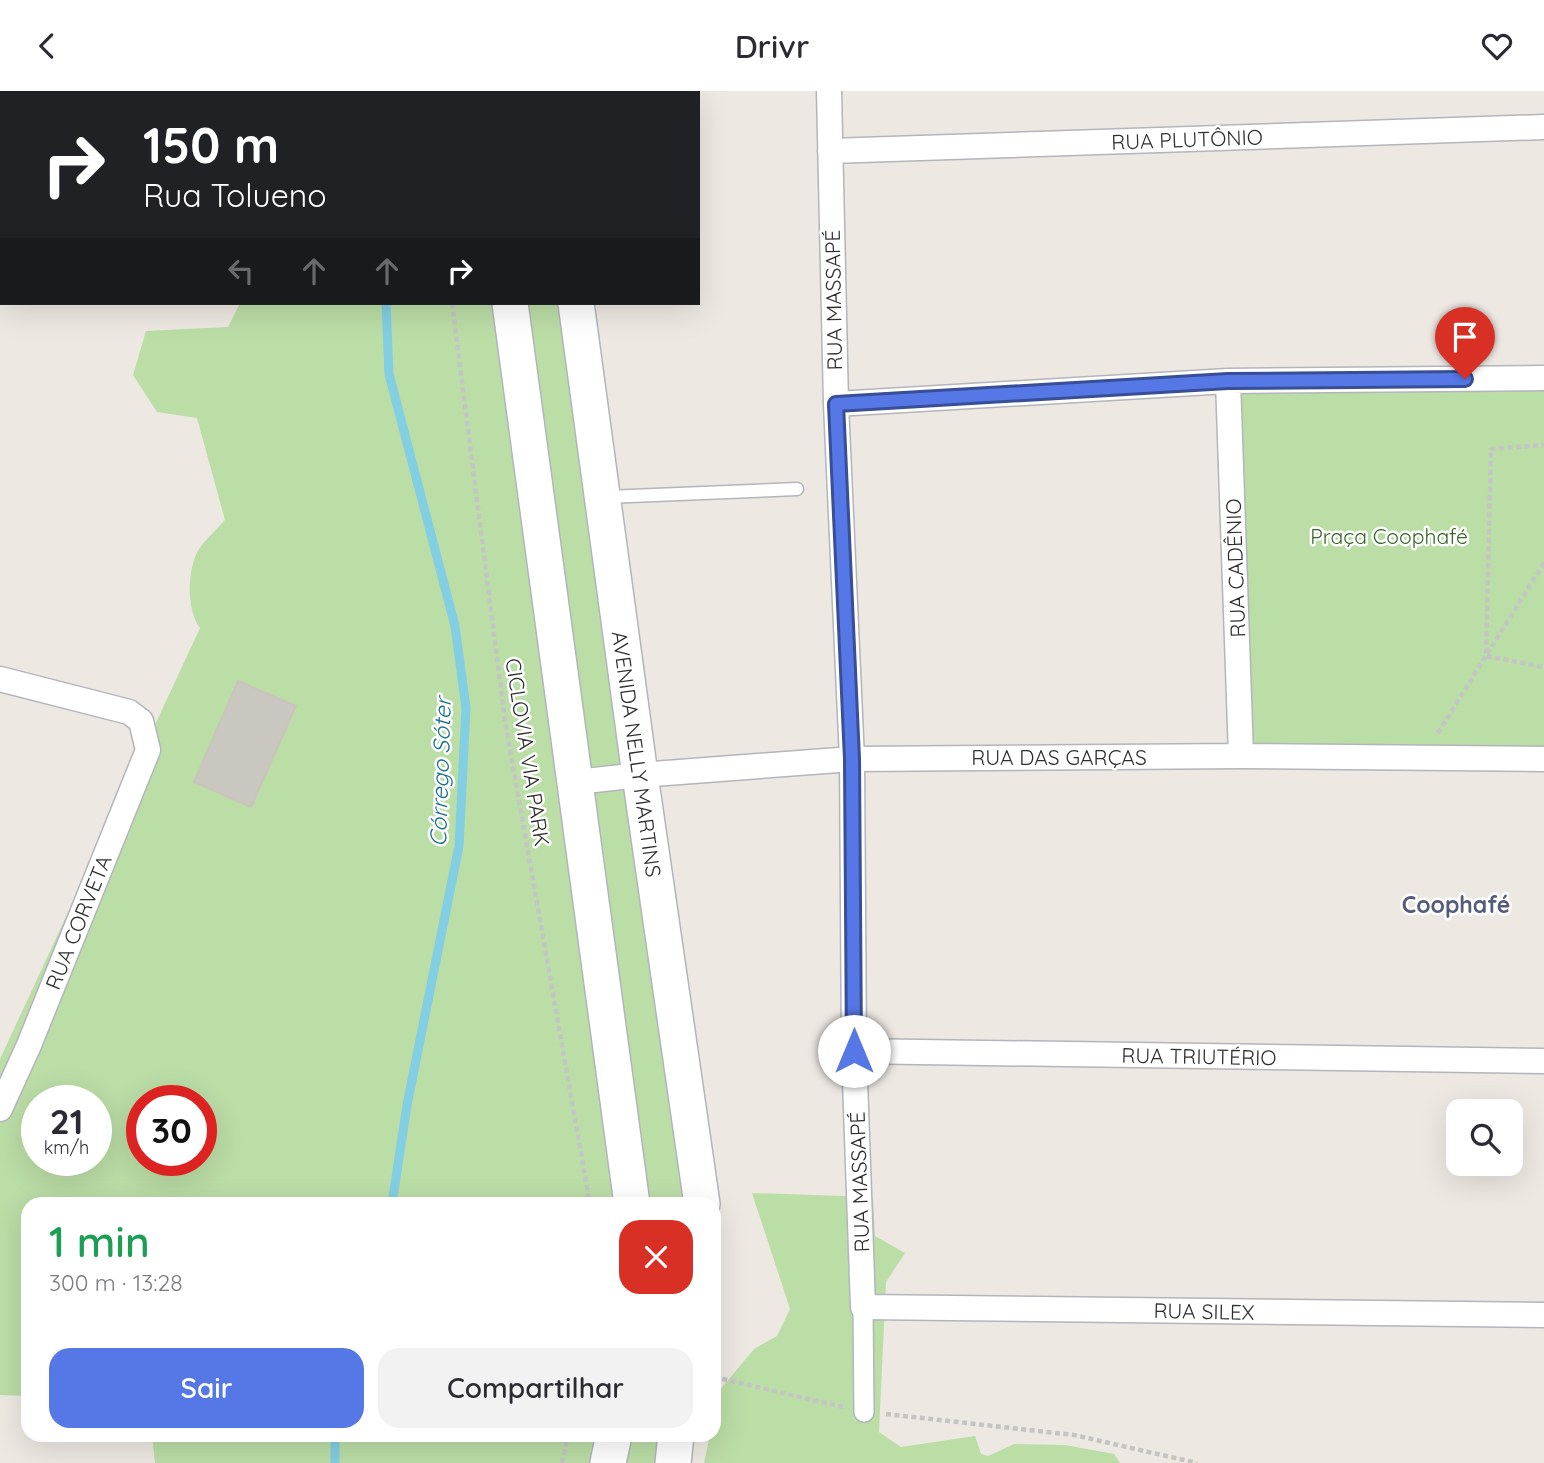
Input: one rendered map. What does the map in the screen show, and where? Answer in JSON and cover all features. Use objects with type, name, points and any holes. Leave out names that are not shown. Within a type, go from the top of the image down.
[{"type":"main road","points":[[510,305],[631,1197]]},
{"type":"main road","name":"AVENIDA NELLY MARTINS","points":[[576,305],[701,1197]]},
{"type":"main road","points":[[608,1463],[612,1442]]},
{"type":"main road","points":[[673,1463],[675,1442]]},
{"type":"street","name":"RUA MASSAPÉ","points":[[829,91],[836,404],[852,759],[854,1051],[863,1307]]},
{"type":"street","name":"RUA PLUTÔNIO","points":[[830,151],[1544,127]]},
{"type":"street","points":[[836,404],[1228,381],[1544,378]]},
{"type":"street","name":"RUA CADÊNIO","points":[[1228,381],[1241,756]]},
{"type":"street","name":"RUA CORVETA","points":[[0,679],[129,712],[141,721],[148,750],[29,1045],[0,1109]]},
{"type":"street","name":"RUA DAS GARÇAS","points":[[576,782],[852,759],[1241,756],[1544,759]]},
{"type":"street","name":"RUA TRIUTÉRIO","points":[[854,1051],[1544,1061]]},
{"type":"street","points":[[863,1307],[864,1412]]},
{"type":"street","name":"RUA SILEX","points":[[863,1307],[1544,1315]]},
{"type":"lane","points":[[602,497],[797,488]]},
{"type":"path","name":"CICLOVIA VIA PARK","points":[[452,305],[505,721],[589,1197]]},
{"type":"path","points":[[1486,656],[1491,449],[1544,446]]},
{"type":"path","points":[[1423,758],[1544,563]]},
{"type":"path","points":[[1486,656],[1544,667]]},
{"type":"path","points":[[721,1379],[864,1412],[1074,1435],[1197,1463]]},
{"type":"path","points":[[562,1463],[566,1442]]},
{"type":"green space","points":[[239,305],[562,305],[692,1197],[21,1197],[21,1396],[0,1395],[0,1059],[200,628],[190,600],[192,567],[199,549],[225,520],[197,418],[157,412],[133,375],[146,331],[228,327]]},
{"type":"green space","name":"Praça Coophafé","points":[[1544,378],[1544,759],[1241,756],[1228,381]]},
{"type":"green space","points":[[752,1193],[873,1197],[875,1236],[905,1253],[886,1282],[879,1432],[901,1447],[975,1436],[981,1454],[988,1456],[1014,1444],[1065,1445],[1114,1454],[1120,1463],[704,1463],[708,1442],[721,1442],[721,1389],[754,1349],[777,1336],[790,1309]]},
{"type":"green space","points":[[153,1442],[668,1442],[663,1463],[155,1463]]},
{"type":"building","points":[[238,681],[296,706],[251,807],[194,782]]},
{"type":"waterway","name":"Córrego Sóter","points":[[386,305],[389,374],[455,626],[466,708],[459,846],[407,1105],[393,1197]]},
{"type":"waterway","name":"Córrego Sóter","points":[[335,1442],[335,1463]]},
{"type":"district","name":"Coophafé","points":[[1456,904]]},
{"type":"route","points":[[854,1051],[852,759],[836,404],[1228,381],[1465,379]]}]
